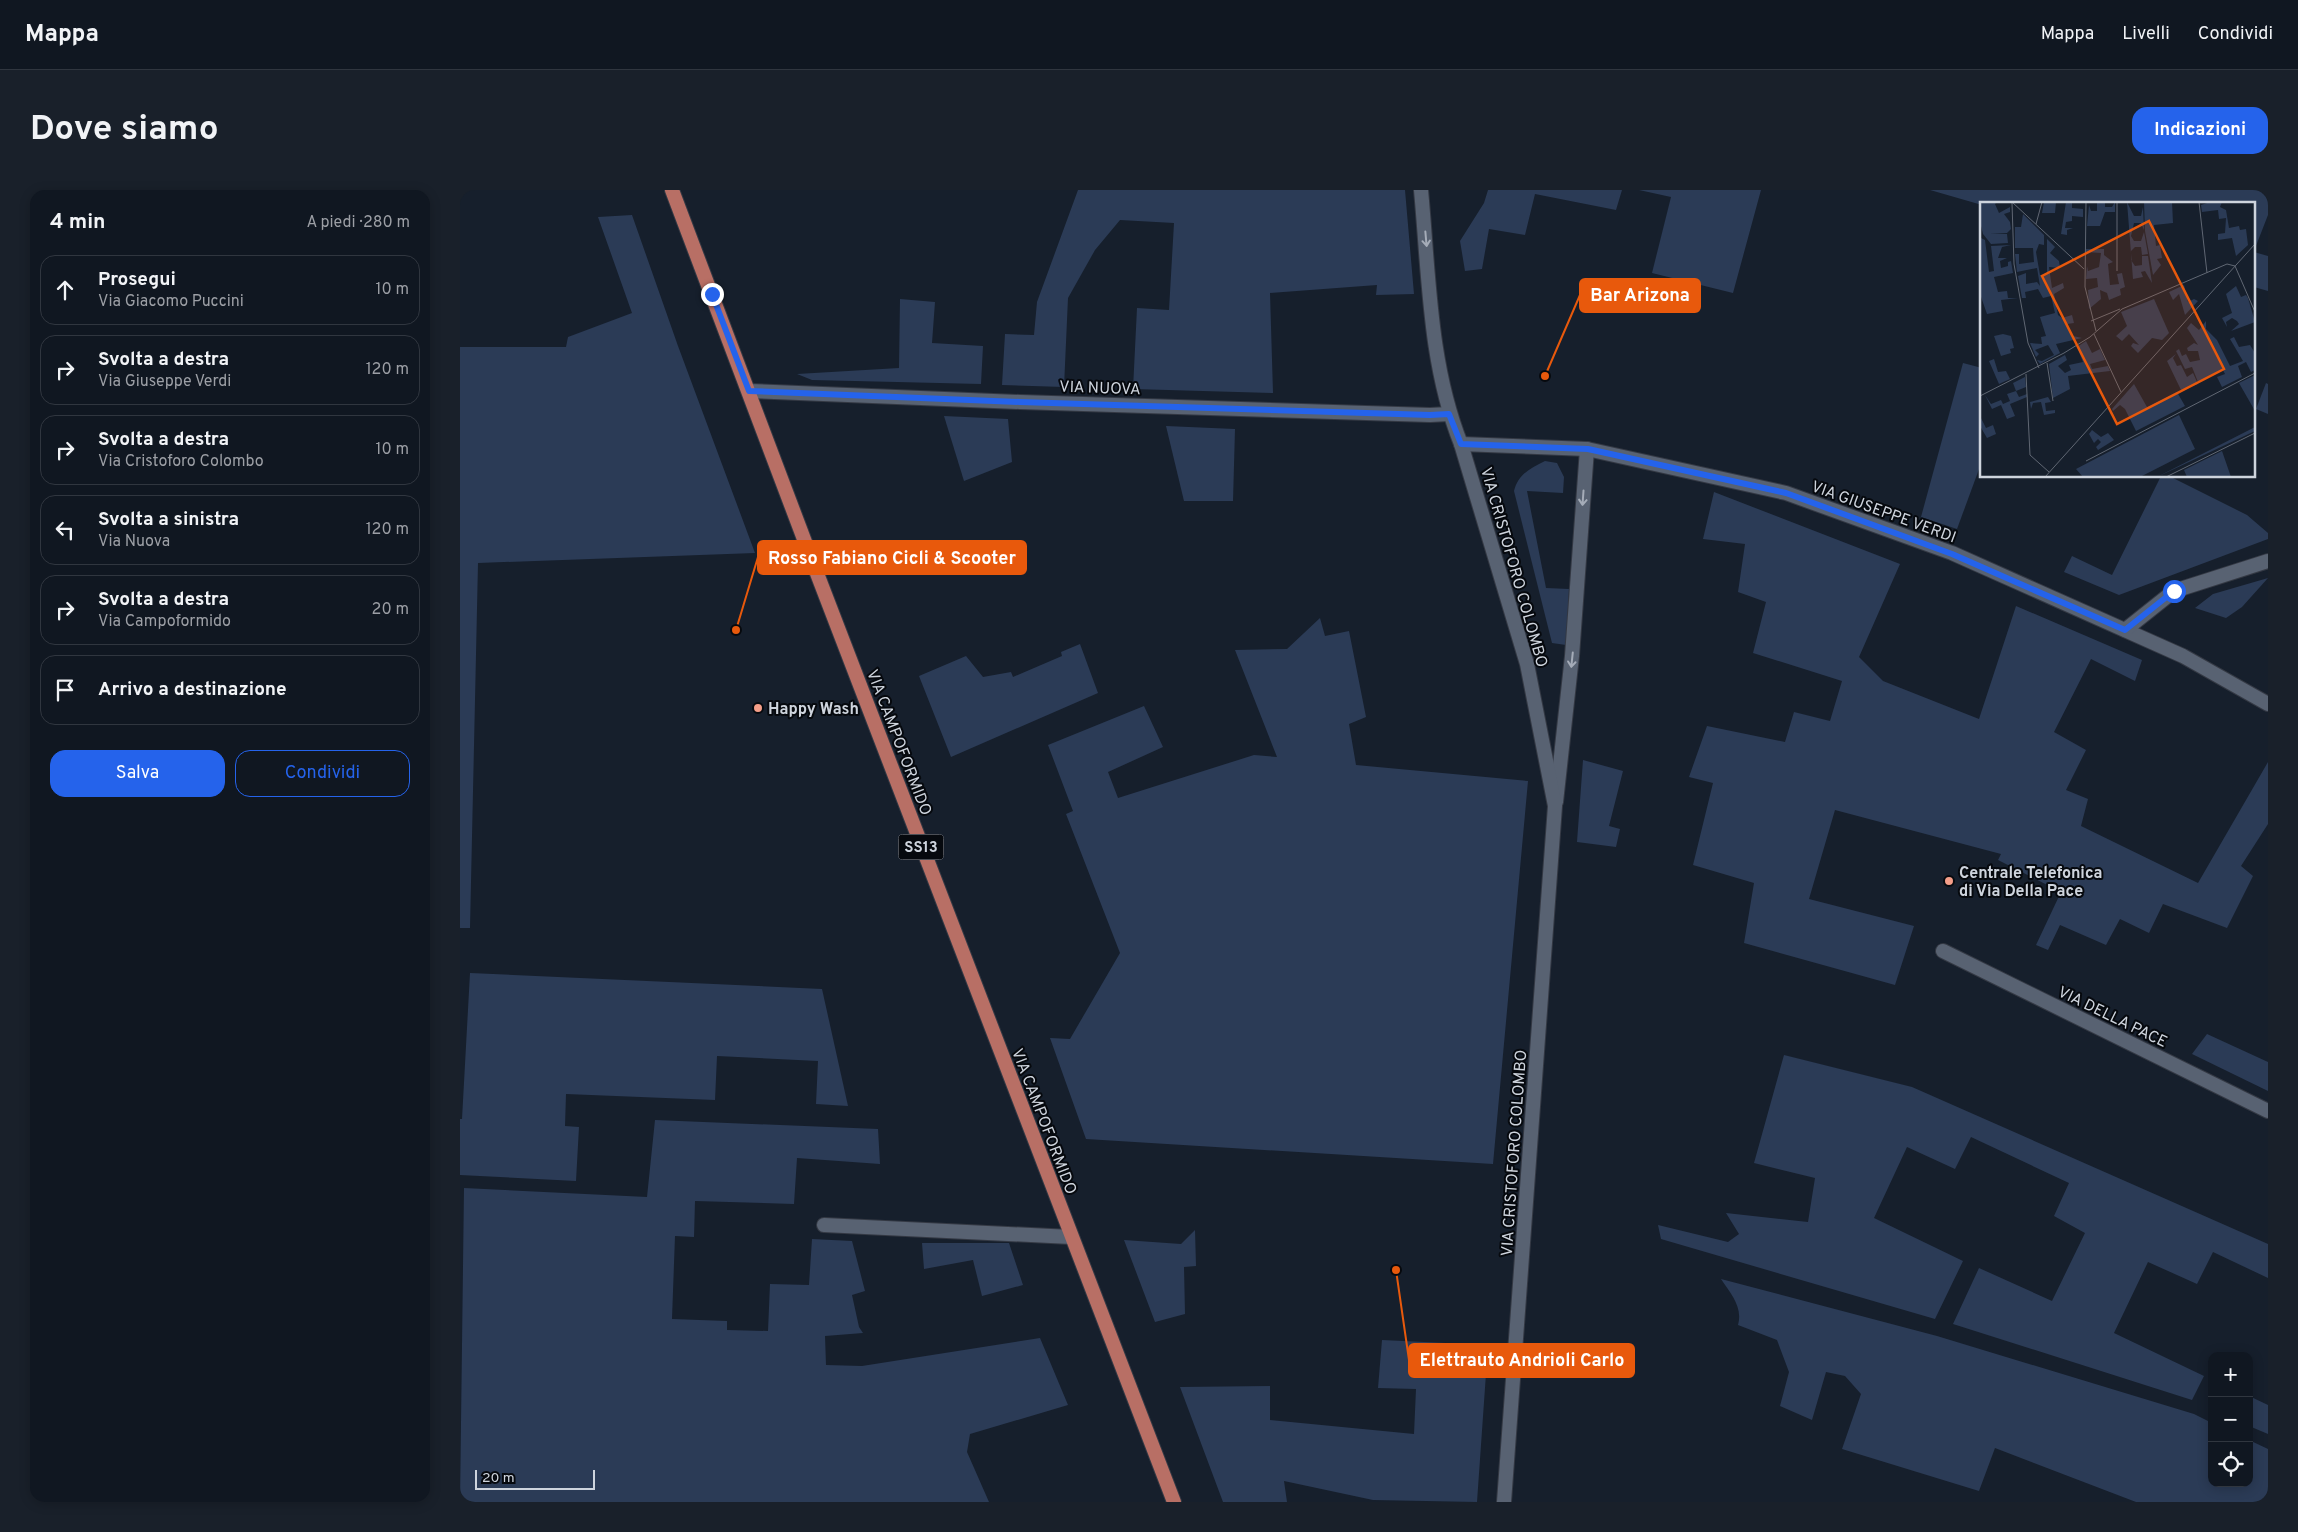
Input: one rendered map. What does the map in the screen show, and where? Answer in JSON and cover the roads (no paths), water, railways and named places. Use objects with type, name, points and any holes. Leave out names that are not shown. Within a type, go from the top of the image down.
[{"type":"main road","name":"VIA CAMPOFORMIDO","points":[[672,190],[1174,1502]]},
{"type":"street","name":"VIA CRISTOFORO COLOMBO","points":[[1421,190],[1437,361],[1449,414],[1461,444],[1527,664],[1555,806]]},
{"type":"street","name":"VIA NUOVA","points":[[749,391],[1030,402],[1430,415],[1449,414]]},
{"type":"street","name":"VIA GIUSEPPE VERDI","points":[[1461,444],[1588,449],[1786,493],[1952,554],[2183,656],[2268,704]]},
{"type":"street","name":"VIA CRISTOFORO COLOMBO","points":[[1504,1502],[1555,806],[1572,656],[1588,449]]},
{"type":"street","points":[[2125,630],[2174,591],[2268,561]]},
{"type":"street","name":"VIA DELLA PACE","points":[[1943,951],[2268,1111]]},
{"type":"street","points":[[824,1225],[1071,1237]]},
{"type":"place","name":"Bar Arizona","points":[[1545,376]]},
{"type":"place","name":"Rosso Fabiano Cicli & Scooter","points":[[736,630]]},
{"type":"place","name":"Happy Wash","points":[[758,708]]},
{"type":"place","name":"Centrale Telefonica di Via Della Pace","points":[[1949,881]]},
{"type":"place","name":"Elettrauto Andrioli Carlo","points":[[1396,1270]]}]
